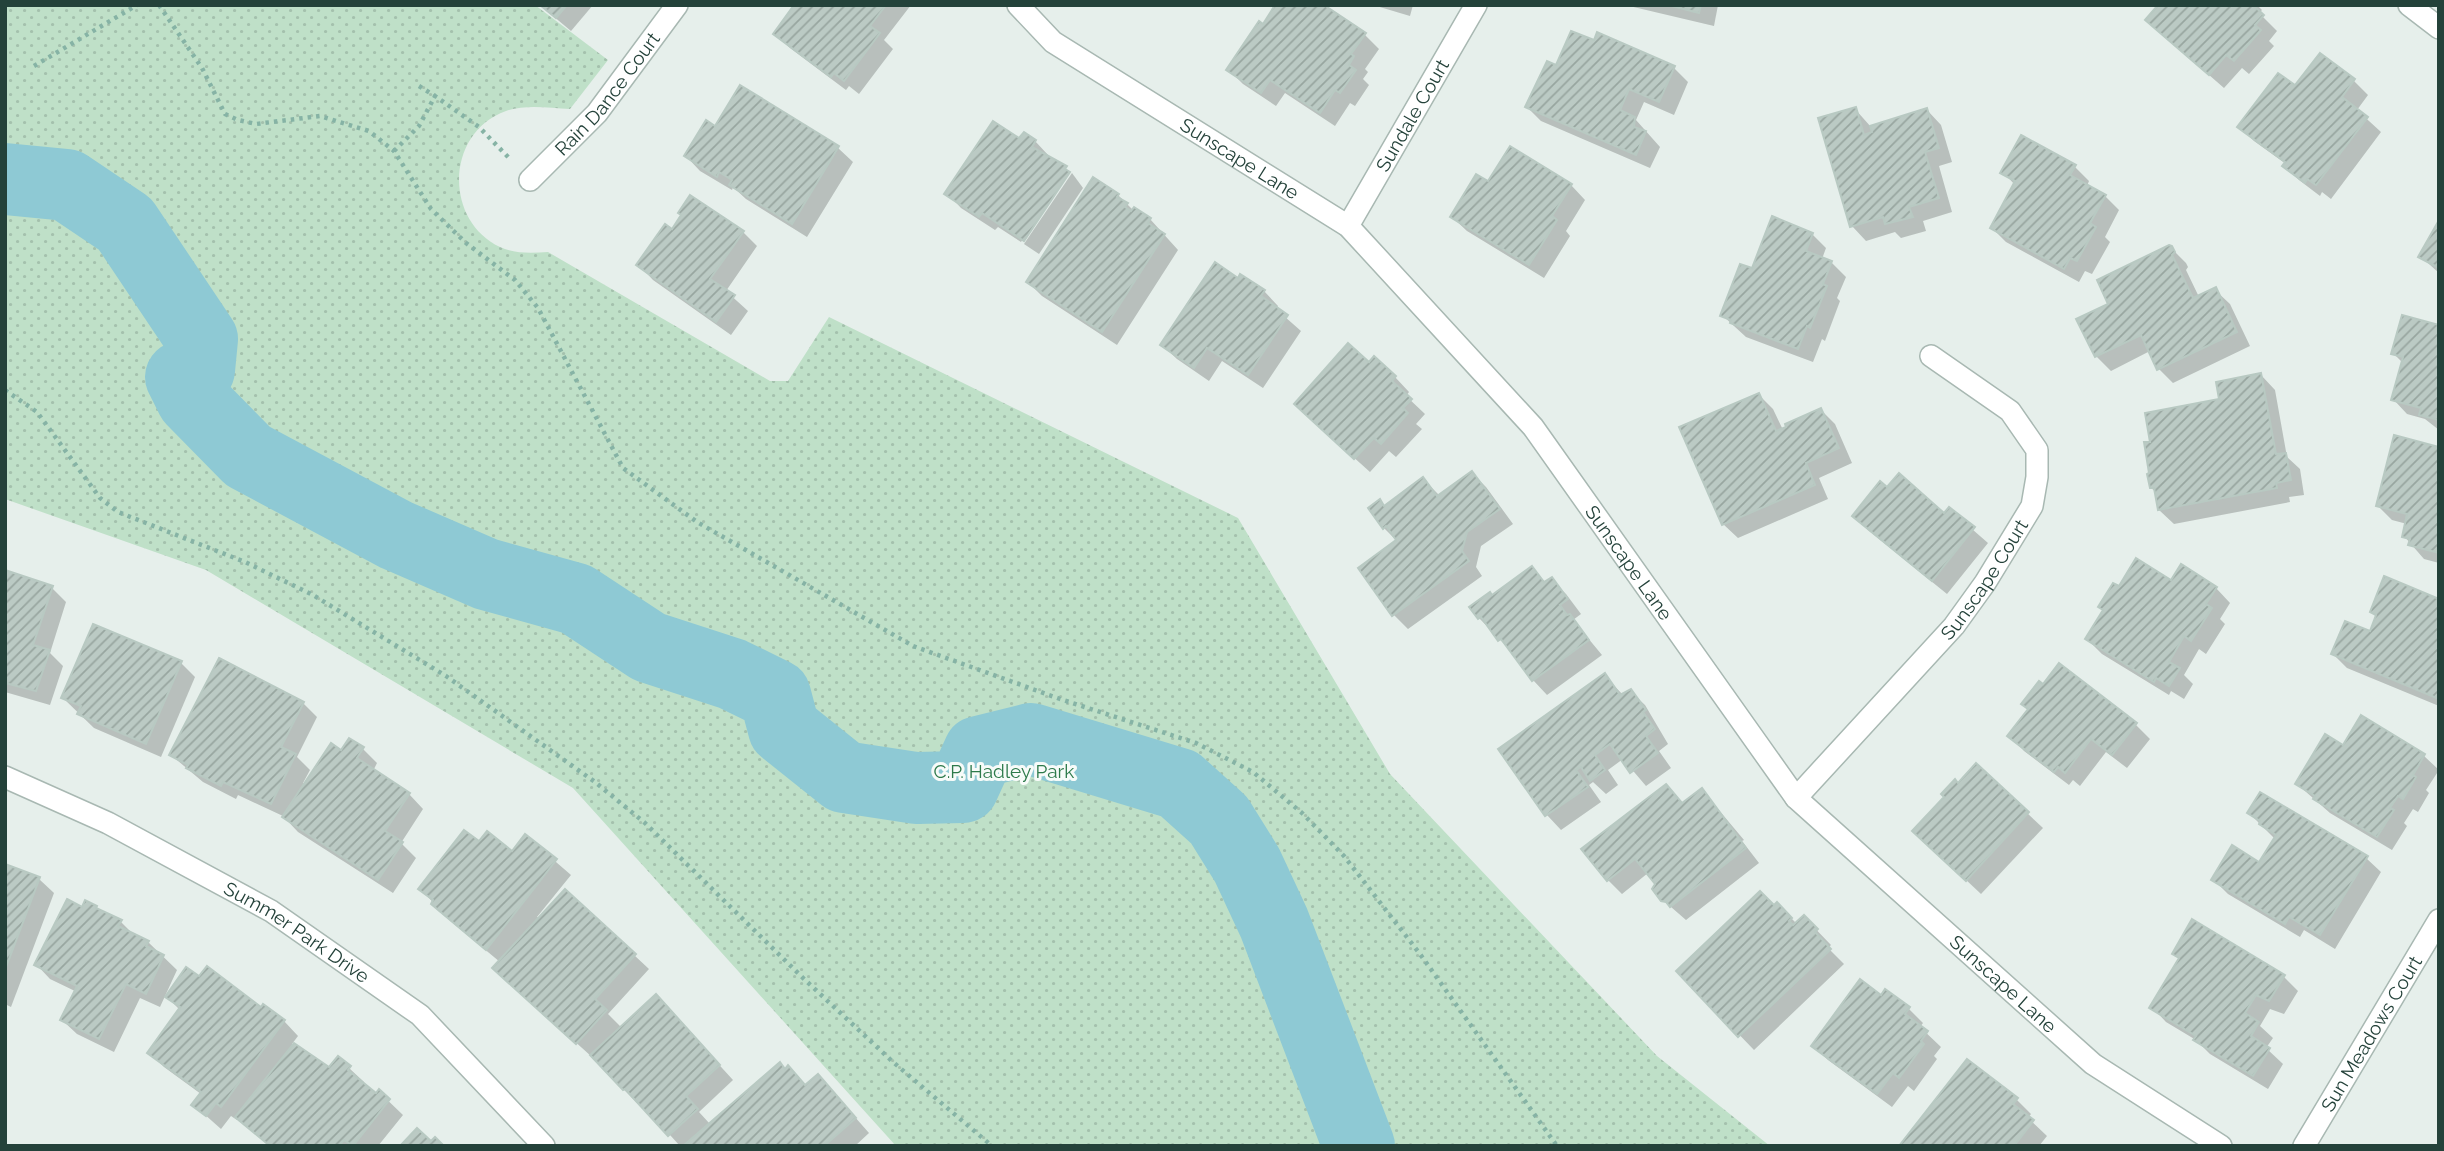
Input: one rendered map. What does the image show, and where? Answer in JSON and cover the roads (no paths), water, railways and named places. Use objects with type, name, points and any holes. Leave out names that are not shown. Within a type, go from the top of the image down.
[{"type":"street","name":"Rain Dance Court","points":[[530,180],[597,113],[677,5]]},
{"type":"street","name":"Sunscape Lane","points":[[1018,5],[1053,42],[1348,226],[1533,427],[1796,798],[2093,1064],[2221,1146]]},
{"type":"street","name":"Sundale Court","points":[[1348,226],[1476,5]]},
{"type":"street","points":[[2409,5],[2439,28]]},
{"type":"street","name":"Sunscape Court","points":[[1796,798],[1954,626],[1985,583],[2032,506],[2037,477],[2037,450],[2010,411],[1931,356]]},
{"type":"street","name":"Summer Park Drive","points":[[5,777],[108,822],[271,911],[420,1015],[544,1146]]},
{"type":"street","name":"Sun Meadows Court","points":[[2304,1146],[2439,920]]},
{"type":"waterway","points":[[5,179],[67,185],[125,224],[202,339],[199,370],[181,377],[192,399],[248,456],[396,535],[486,574],[576,599],[649,647],[732,674],[775,695],[784,729],[844,777],[916,788],[963,787],[979,752],[1031,739],[1179,784],[1219,820],[1247,865],[1274,923],[1359,1146]]},
{"type":"park label","name":"C.P. Hadley Park","points":[[1004,771]]}]
